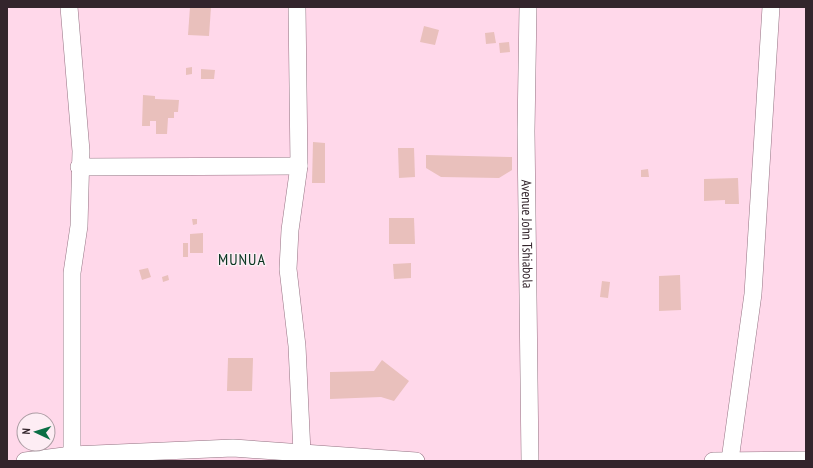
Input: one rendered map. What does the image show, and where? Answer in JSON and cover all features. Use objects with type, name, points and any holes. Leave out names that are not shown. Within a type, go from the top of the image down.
[{"type":"street","points":[[69,7],[81,151],[79,167],[79,226],[72,273],[72,455]]},
{"type":"street","points":[[297,7],[299,166],[290,230],[288,269],[296,346],[302,453]]},
{"type":"street","name":"Avenue John Tshiabola","points":[[528,7],[526,131],[530,461]]},
{"type":"street","points":[[730,460],[753,294],[771,7]]},
{"type":"street","points":[[79,167],[299,166]]},
{"type":"street","points":[[25,461],[72,455],[233,448],[416,461]]},
{"type":"street","points":[[713,461],[806,460]]},
{"type":"building","points":[[190,7],[211,7],[209,36],[188,35]]},
{"type":"building","points":[[424,26],[439,30],[435,45],[420,42]]},
{"type":"building","points":[[494,32],[496,43],[486,44],[485,33]]},
{"type":"building","points":[[509,42],[510,52],[500,53],[499,43]]},
{"type":"building","points":[[192,67],[192,74],[186,75],[186,68]]},
{"type":"building","points":[[201,69],[215,70],[214,79],[201,79]]},
{"type":"building","points":[[143,95],[155,96],[155,99],[179,100],[178,112],[174,112],[174,118],[168,118],[167,134],[156,134],[156,121],[150,121],[150,126],[142,126]]},
{"type":"building","points":[[313,142],[325,143],[325,183],[312,183]]},
{"type":"building","points":[[398,148],[414,148],[415,177],[399,178]]},
{"type":"building","points":[[426,155],[512,157],[512,170],[499,178],[441,177],[426,168]]},
{"type":"building","points":[[648,169],[649,177],[641,177],[641,170]]},
{"type":"building","points":[[738,178],[739,204],[725,204],[725,200],[704,201],[704,179]]},
{"type":"building","points":[[389,218],[414,218],[415,244],[389,244]]},
{"type":"building","points":[[192,219],[197,219],[197,224],[193,225]]},
{"type":"building","points":[[203,233],[203,253],[190,253],[190,234]]},
{"type":"building","points":[[183,243],[188,243],[188,257],[183,257]]},
{"type":"building","points":[[411,263],[411,278],[394,279],[393,264]]},
{"type":"building","points":[[148,268],[151,277],[142,280],[139,270]]},
{"type":"building","points":[[168,275],[169,280],[163,282],[162,277]]},
{"type":"building","points":[[680,275],[681,310],[659,311],[659,276]]},
{"type":"building","points":[[602,281],[610,282],[608,298],[600,297]]},
{"type":"building","points":[[228,358],[253,358],[252,391],[227,391]]},
{"type":"building","points":[[382,360],[409,381],[394,401],[381,397],[330,399],[330,372],[374,371]]},
{"type":"district","name":"MUNUA","points":[[242,259]]}]
